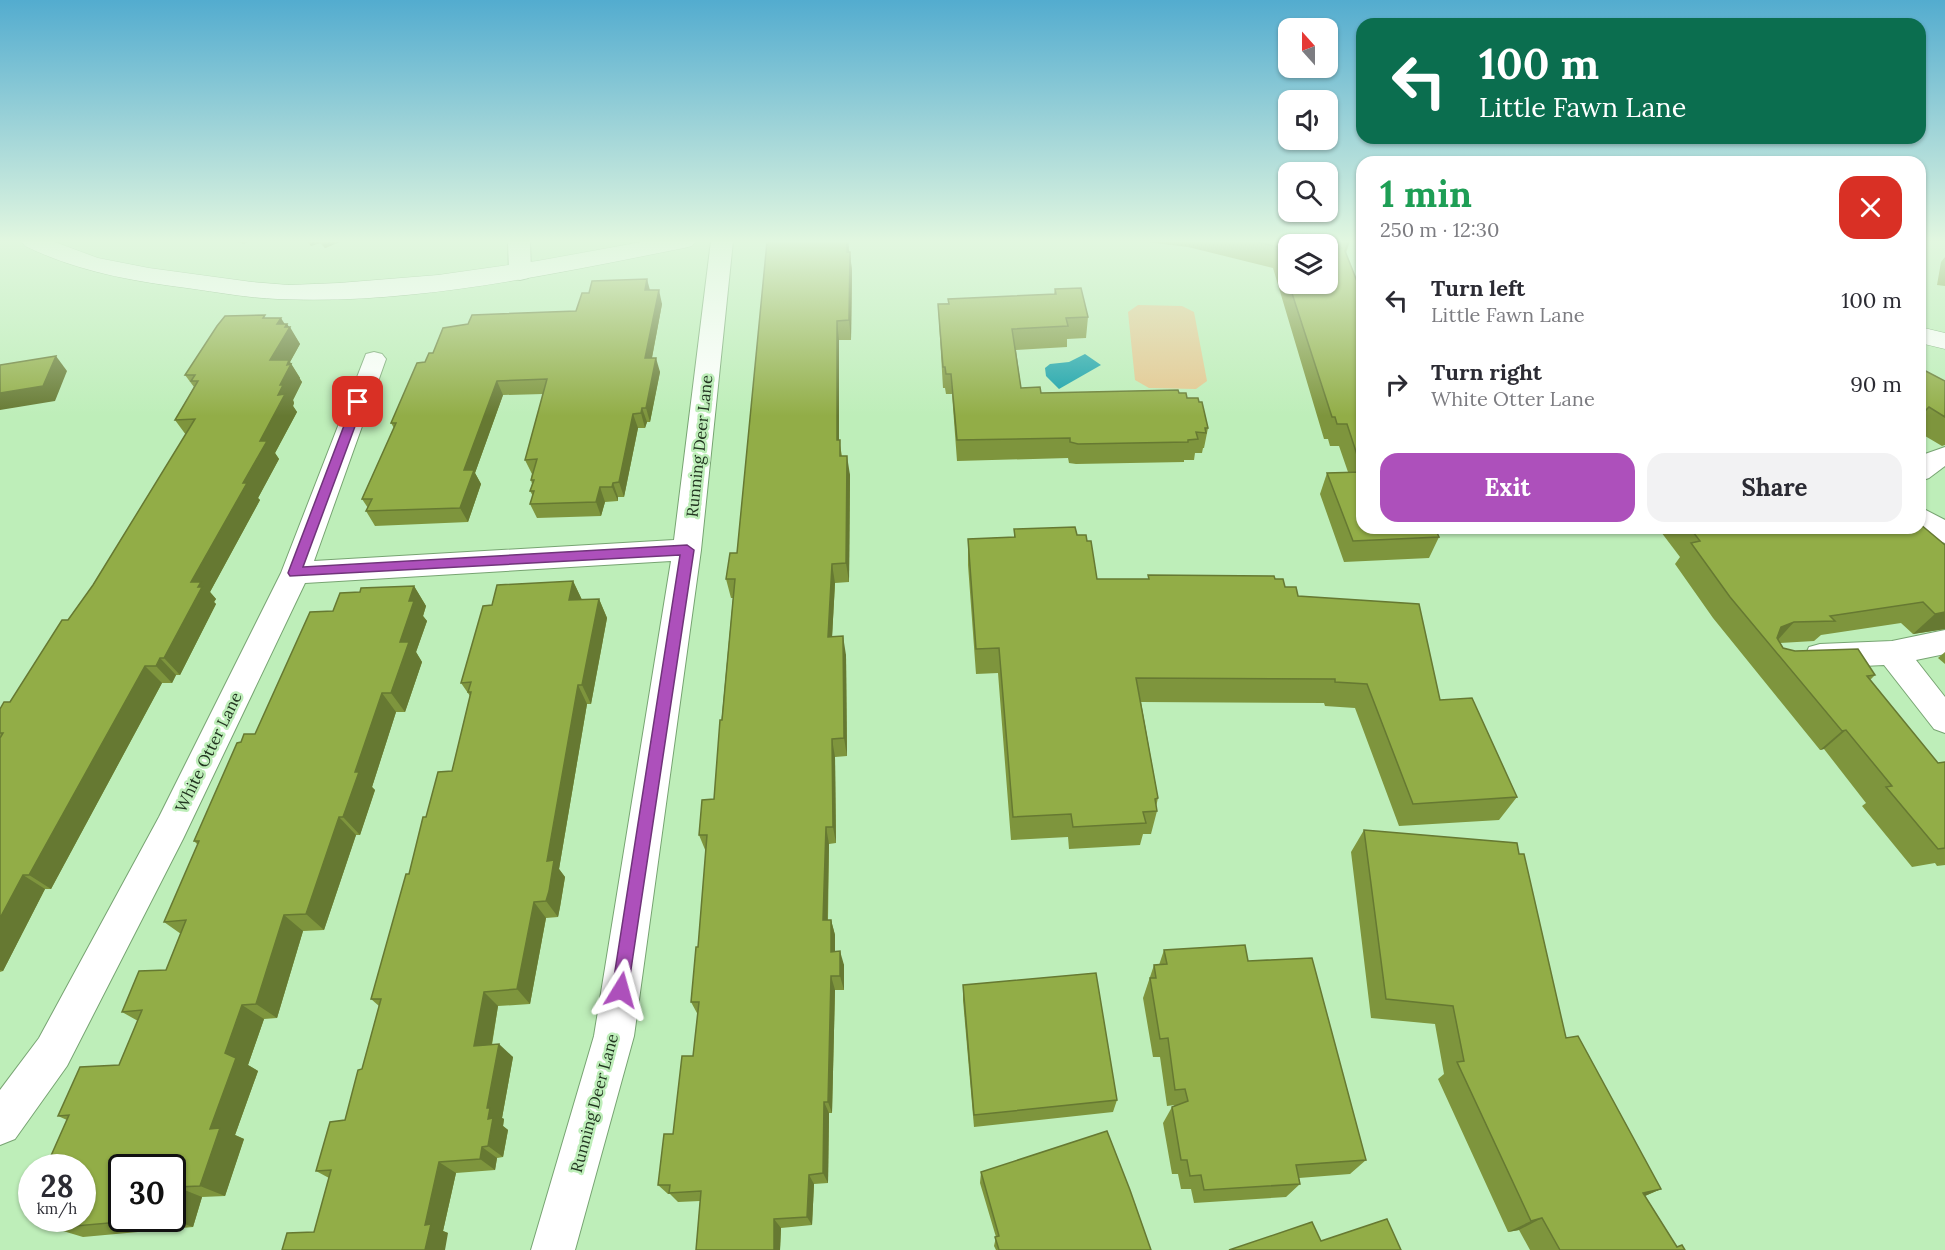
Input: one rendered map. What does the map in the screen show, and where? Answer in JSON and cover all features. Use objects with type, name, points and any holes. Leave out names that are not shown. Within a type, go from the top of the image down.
[{"type":"main road","points":[[1926,336],[1945,341]]},
{"type":"street","name":"Running Deer Lane","points":[[553,1250],[614,1036],[687,550],[715,299]]},
{"type":"street","name":"White Otter Lane","points":[[0,1124],[52,1052],[171,828],[295,573],[374,359]]},
{"type":"street","points":[[1926,467],[1934,460],[1945,456]]},
{"type":"street","points":[[1926,521],[1945,533]]},
{"type":"street","points":[[295,573],[687,550]]},
{"type":"street","points":[[1798,656],[1892,653],[1945,642]]},
{"type":"street","points":[[1892,653],[1945,720]]},
{"type":"shaded area","points":[[1138,305],[1182,306],[1194,312],[1207,381],[1196,389],[1149,388],[1135,380],[1128,312]]},
{"type":"water","points":[[1085,354],[1101,365],[1059,389],[1046,376],[1045,368],[1050,364],[1069,362]]},
{"type":"building","points":[[580,299],[657,299],[645,358],[656,358],[646,408],[642,408],[641,413],[633,414],[619,482],[613,483],[612,487],[600,487],[596,502],[530,504],[534,491],[530,491],[534,480],[531,480],[537,459],[525,460],[547,379],[497,381],[464,470],[474,470],[460,508],[366,511],[372,499],[362,499],[396,423],[391,423],[417,363],[425,362],[429,353],[433,353],[443,328],[468,324],[472,315],[576,311]]},
{"type":"building","points":[[761,299],[849,299],[849,320],[837,321],[837,440],[840,440],[840,456],[847,456],[846,563],[832,564],[828,637],[843,636],[844,738],[832,739],[833,827],[826,827],[823,920],[831,920],[831,952],[840,951],[840,976],[831,976],[828,1102],[824,1102],[823,1173],[809,1175],[807,1217],[774,1219],[774,1250],[696,1250],[701,1191],[669,1193],[670,1185],[658,1185],[664,1134],[673,1134],[682,1056],[693,1056],[699,1002],[691,1002],[707,835],[699,835],[702,800],[714,799],[735,579],[726,579],[730,553],[737,553]]},
{"type":"building","points":[[948,299],[1084,299],[1088,317],[1066,318],[1068,326],[1012,329],[1021,388],[1040,387],[1041,393],[1178,390],[1179,393],[1186,393],[1187,398],[1198,398],[1199,402],[1202,402],[1208,428],[1205,428],[1206,433],[1196,432],[1198,439],[1188,440],[1188,442],[1078,444],[1070,442],[1070,438],[957,440],[951,374],[946,374],[945,367],[943,367],[938,304],[949,304]]},
{"type":"building","points":[[1294,299],[1356,299],[1356,452],[1347,424],[1337,424],[1335,417],[1332,417]]},
{"type":"building","points":[[265,315],[263,318],[281,318],[277,324],[287,324],[285,327],[290,327],[270,360],[289,360],[287,365],[291,364],[280,385],[283,385],[278,395],[285,394],[260,441],[267,441],[243,483],[247,483],[191,582],[201,582],[198,587],[202,587],[164,658],[160,658],[156,666],[145,666],[29,875],[23,875],[0,918],[0,738],[3,733],[0,733],[0,709],[4,702],[10,702],[62,620],[68,620],[93,585],[195,419],[175,420],[198,381],[191,381],[195,375],[185,375],[217,326],[225,316]]},
{"type":"building","points":[[56,356],[43,386],[0,393],[0,365]]},
{"type":"building","points":[[1926,371],[1945,381],[1945,417],[1929,407],[1926,410]]},
{"type":"building","points":[[1356,472],[1356,534],[1438,534],[1439,537],[1353,541],[1327,473]]},
{"type":"building","points":[[1075,527],[1077,535],[1086,535],[1087,541],[1091,541],[1097,579],[1149,579],[1148,575],[1274,576],[1275,579],[1283,579],[1285,587],[1296,587],[1298,596],[1419,604],[1440,700],[1472,698],[1517,797],[1413,804],[1367,684],[1335,682],[1335,679],[1136,678],[1158,798],[1155,799],[1157,811],[1143,812],[1146,823],[1073,827],[1071,814],[1013,817],[999,648],[976,649],[968,539],[1015,537],[1014,529]]},
{"type":"building","points":[[1926,529],[1945,545],[1945,612],[1935,614],[1923,602],[1830,616],[1835,621],[1794,622],[1781,627],[1777,638],[1783,648],[1795,651],[1858,649],[1875,675],[1867,676],[1938,763],[1945,762],[1945,848],[1938,849],[1886,787],[1892,786],[1846,730],[1842,731],[1730,597],[1691,543],[1700,541],[1695,534],[1926,534]]},
{"type":"building","points":[[573,581],[569,600],[599,599],[582,685],[578,685],[547,861],[554,860],[549,891],[546,901],[534,902],[517,989],[484,992],[474,1046],[499,1044],[487,1108],[490,1108],[488,1119],[493,1118],[488,1146],[482,1147],[480,1159],[439,1162],[425,1225],[431,1224],[425,1250],[282,1250],[287,1233],[314,1232],[331,1170],[316,1171],[330,1122],[345,1120],[358,1070],[362,1069],[381,999],[371,999],[406,874],[409,874],[423,817],[426,817],[438,772],[452,771],[471,692],[468,692],[471,682],[461,683],[483,606],[492,605],[497,585]]},
{"type":"building","points":[[414,586],[409,601],[414,601],[400,642],[409,642],[391,693],[382,693],[355,772],[359,772],[343,817],[339,817],[306,914],[284,915],[256,1004],[242,1005],[225,1053],[236,1058],[210,1129],[220,1128],[200,1186],[186,1187],[186,1154],[108,1154],[108,1223],[96,1224],[96,1154],[52,1154],[69,1115],[58,1116],[80,1067],[119,1065],[142,1010],[122,1012],[139,971],[166,970],[186,920],[164,922],[199,841],[194,841],[237,743],[241,742],[244,734],[255,734],[310,612],[333,611],[340,593],[360,592],[361,588]]},
{"type":"building","points":[[1364,830],[1517,843],[1519,854],[1524,854],[1566,1038],[1578,1036],[1661,1189],[1643,1193],[1677,1247],[1682,1245],[1685,1250],[1560,1250],[1542,1218],[1531,1221],[1457,1062],[1464,1061],[1453,1006],[1386,999]]},
{"type":"building","points":[[1245,945],[1248,961],[1312,958],[1366,1160],[1296,1165],[1300,1184],[1204,1190],[1201,1175],[1190,1176],[1187,1160],[1181,1160],[1172,1107],[1188,1101],[1185,1089],[1175,1090],[1168,1038],[1160,1039],[1150,978],[1156,978],[1154,965],[1167,964],[1164,950]]},
{"type":"building","points":[[1096,973],[1117,1100],[974,1115],[963,985]]},
{"type":"building","points":[[1107,1131],[1151,1250],[999,1250],[995,1237],[999,1236],[981,1172]]},
{"type":"building","points":[[1387,1219],[1401,1250],[1229,1250],[1312,1222],[1321,1241]]},
{"type":"route","points":[[358,402],[295,573],[687,550],[621,990]]}]
